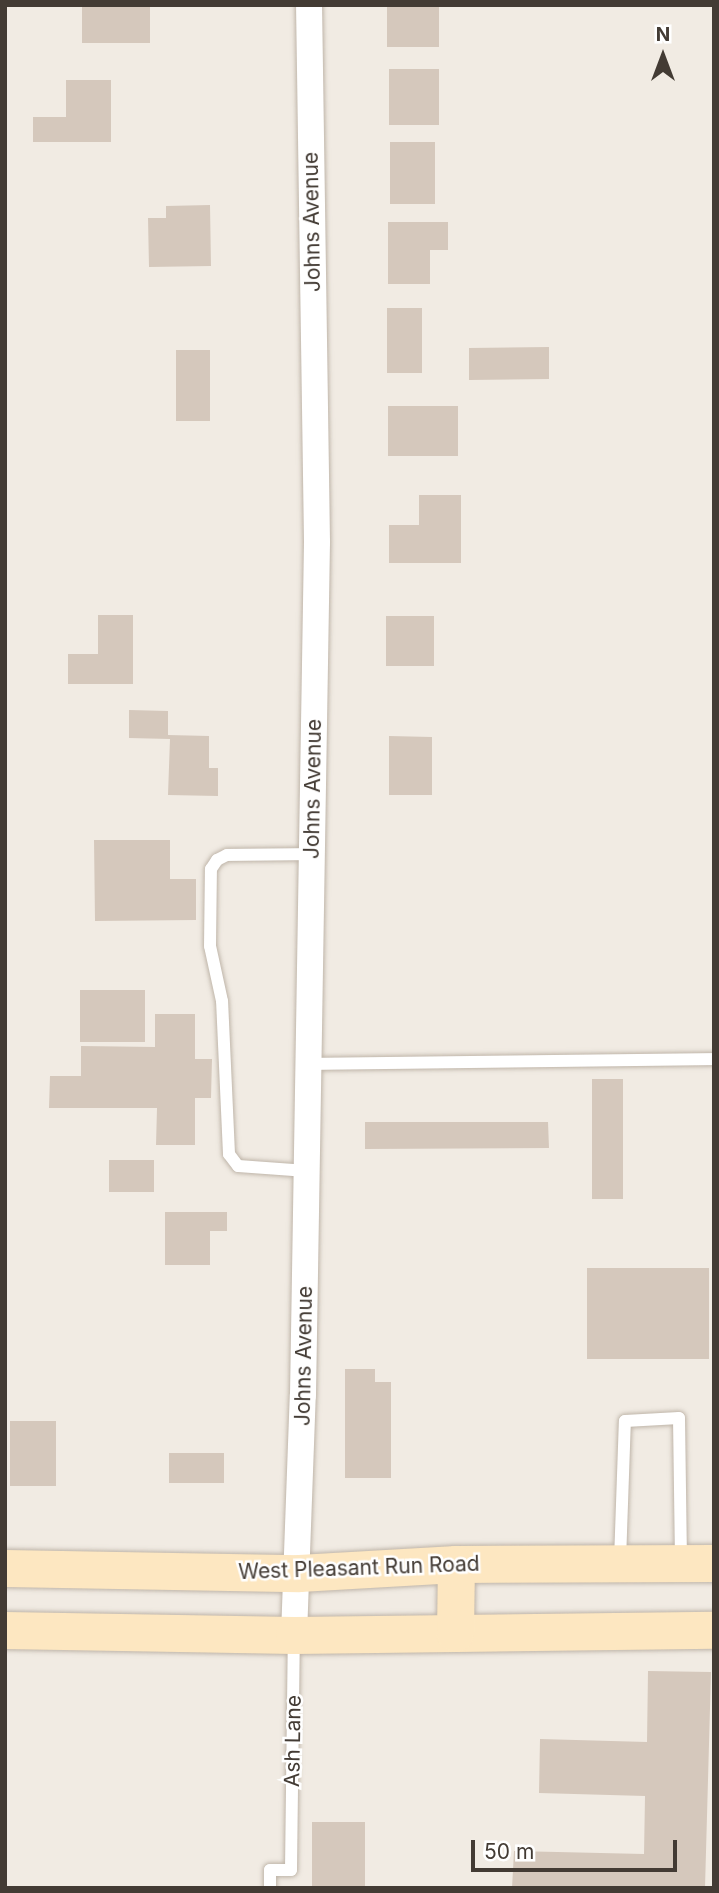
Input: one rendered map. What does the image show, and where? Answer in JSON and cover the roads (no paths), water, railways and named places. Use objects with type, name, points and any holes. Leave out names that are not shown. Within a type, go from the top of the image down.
[{"type":"main road","name":"West Pleasant Run Road","points":[[5,1568],[299,1573],[456,1564],[697,1563]]},
{"type":"main road","points":[[455,1633],[456,1564]]},
{"type":"main road","points":[[5,1630],[295,1635],[714,1630]]},
{"type":"street","name":"Johns Avenue","points":[[299,1573],[317,542],[309,5]]},
{"type":"street","name":"Ash Lane","points":[[295,1635],[299,1573]]},
{"type":"lane","points":[[307,1171],[238,1166],[231,1160],[222,1001],[210,933],[211,869],[217,860],[227,855],[312,854]]},
{"type":"lane","points":[[309,1064],[714,1059]]},
{"type":"lane","points":[[620,1563],[625,1421],[679,1418],[697,1563]]},
{"type":"lane","name":"Ash Lane","points":[[271,1888],[270,1870],[291,1870],[295,1635]]}]
